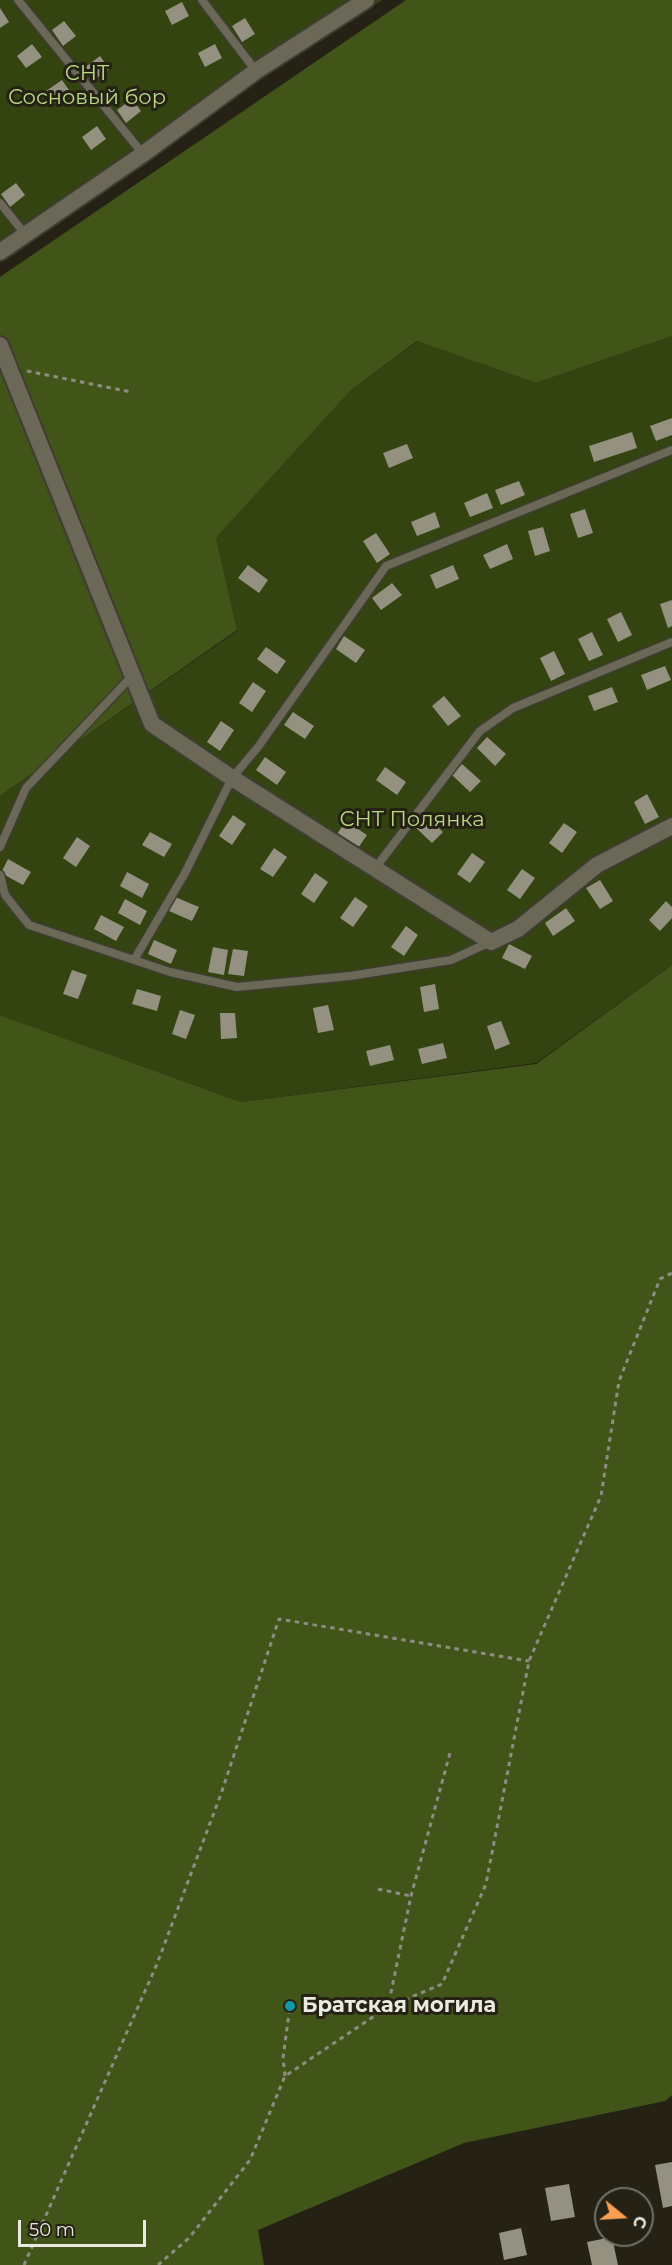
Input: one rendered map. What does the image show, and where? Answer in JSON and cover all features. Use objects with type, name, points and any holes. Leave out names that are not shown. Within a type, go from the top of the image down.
[{"type":"street","points":[[0,252],[143,154],[256,71],[362,1]]},
{"type":"street","points":[[0,345],[152,724],[232,778],[376,867],[491,942],[518,929],[597,865],[672,826]]},
{"type":"lane","points":[[18,0],[143,154]]},
{"type":"lane","points":[[202,0],[256,71]]},
{"type":"lane","points":[[0,203],[25,234]]},
{"type":"lane","points":[[134,960],[185,873],[232,778],[258,747],[386,566],[672,450]]},
{"type":"lane","points":[[376,867],[480,731],[513,708],[672,642]]},
{"type":"lane","points":[[0,847],[26,788],[133,676]]},
{"type":"lane","points":[[0,874],[5,894],[29,925],[170,972],[237,987],[350,976],[451,960],[491,942]]},
{"type":"path","points":[[9,368],[131,392]]},
{"type":"path","points":[[285,2076],[388,2007],[442,1983],[486,1884],[530,1661],[601,1496],[619,1381],[660,1279],[672,1272]]},
{"type":"path","points":[[24,2265],[157,1965],[221,1794],[279,1619],[530,1661]]},
{"type":"path","points":[[388,2007],[411,1896],[450,1753]]},
{"type":"path","points":[[378,1889],[411,1896]]},
{"type":"path","points":[[158,2265],[189,2238],[250,2160],[285,2076],[283,2058],[290,2006]]},
{"type":"green space","name":"СНТ Сосновый бор","points":[[0,0],[382,0],[0,246]]},
{"type":"green space","points":[[406,0],[672,0],[672,336],[536,383],[417,341],[351,390],[216,538],[237,630],[0,796],[0,277]]},
{"type":"green space","name":"СНТ Полянка","points":[[672,336],[672,965],[536,1063],[241,1102],[0,1015],[0,796],[237,631],[216,538],[351,390],[418,341],[536,383]]},
{"type":"green space","points":[[672,965],[672,2095],[665,2101],[464,2143],[258,2230],[264,2265],[0,2265],[0,1015],[241,1102],[536,1064]]},
{"type":"building","points":[[182,2],[189,16],[172,25],[165,11]]},
{"type":"building","points":[[0,8],[9,22],[0,28]]},
{"type":"building","points":[[245,18],[255,34],[242,42],[232,26]]},
{"type":"building","points":[[64,21],[76,36],[63,46],[52,30]]},
{"type":"building","points":[[32,44],[42,57],[26,68],[17,56]]},
{"type":"building","points":[[215,44],[222,58],[205,67],[198,53]]},
{"type":"building","points":[[100,56],[109,69],[94,80],[84,68]]},
{"type":"building","points":[[62,80],[71,93],[55,104],[46,91]]},
{"type":"building","points":[[132,99],[141,111],[126,123],[117,110]]},
{"type":"building","points":[[97,126],[106,139],[91,150],[82,137]]},
{"type":"building","points":[[16,183],[25,195],[10,207],[1,194]]},
{"type":"building","points":[[672,418],[672,435],[656,441],[650,426]]},
{"type":"building","points":[[632,432],[637,448],[594,462],[589,446]]},
{"type":"building","points":[[407,444],[413,458],[389,468],[383,453]]},
{"type":"building","points":[[519,481],[525,495],[501,505],[495,490]]},
{"type":"building","points":[[487,493],[493,508],[470,517],[464,503]]},
{"type":"building","points":[[585,509],[593,533],[578,538],[570,514]]},
{"type":"building","points":[[435,512],[440,527],[417,536],[411,522]]},
{"type":"building","points":[[543,527],[550,551],[535,556],[528,531]]},
{"type":"building","points":[[376,533],[390,554],[377,563],[363,541]]},
{"type":"building","points":[[507,544],[513,559],[490,569],[483,555]]},
{"type":"building","points":[[248,565],[268,580],[259,593],[238,578]]},
{"type":"building","points":[[453,565],[459,579],[436,589],[430,575]]},
{"type":"building","points":[[392,583],[402,595],[381,610],[372,598]]},
{"type":"building","points":[[672,600],[672,626],[668,628],[660,604]]},
{"type":"building","points":[[621,612],[632,635],[618,642],[607,619]]},
{"type":"building","points":[[592,632],[603,655],[589,661],[578,639]]},
{"type":"building","points":[[344,636],[365,650],[356,663],[336,649]]},
{"type":"building","points":[[266,647],[286,661],[277,674],[257,659]]},
{"type":"building","points":[[554,651],[565,674],[551,681],[540,658]]},
{"type":"building","points":[[665,666],[671,680],[647,690],[641,675]]},
{"type":"building","points":[[253,682],[266,691],[252,712],[239,703]]},
{"type":"building","points":[[612,687],[618,702],[594,711],[588,696]]},
{"type":"building","points":[[444,696],[461,716],[448,726],[432,706]]},
{"type":"building","points":[[293,712],[314,726],[305,739],[284,725]]},
{"type":"building","points":[[221,721],[234,730],[220,751],[207,742]]},
{"type":"building","points":[[487,737],[506,754],[495,766],[477,748]]},
{"type":"building","points":[[265,757],[286,772],[277,785],[256,770]]},
{"type":"building","points":[[462,764],[481,781],[470,792],[452,775]]},
{"type":"building","points":[[385,767],[406,782],[397,795],[376,780]]},
{"type":"building","points":[[647,794],[659,817],[645,824],[634,802]]},
{"type":"building","points":[[424,814],[443,832],[432,843],[414,826]]},
{"type":"building","points":[[233,815],[246,824],[232,845],[219,836]]},
{"type":"building","points":[[346,821],[367,835],[358,848],[337,834]]},
{"type":"building","points":[[564,823],[577,832],[562,853],[549,843]]},
{"type":"building","points":[[150,832],[172,844],[164,857],[142,845]]},
{"type":"building","points":[[77,837],[90,846],[76,867],[63,858]]},
{"type":"building","points":[[274,848],[287,857],[273,877],[260,869]]},
{"type":"building","points":[[472,853],[485,862],[470,883],[457,874]]},
{"type":"building","points":[[8,859],[31,872],[23,885],[1,873]]},
{"type":"building","points":[[522,869],[535,878],[520,899],[507,890]]},
{"type":"building","points":[[127,872],[149,884],[142,898],[120,886]]},
{"type":"building","points":[[315,873],[328,882],[314,903],[301,894]]},
{"type":"building","points":[[600,880],[613,901],[600,909],[586,888]]},
{"type":"building","points":[[175,897],[199,907],[192,921],[169,911]]},
{"type":"building","points":[[355,897],[368,906],[353,927],[340,918]]},
{"type":"building","points":[[125,899],[147,911],[140,925],[118,913]]},
{"type":"building","points":[[666,901],[672,907],[672,918],[660,931],[649,920]]},
{"type":"building","points":[[566,908],[575,921],[553,936],[545,923]]},
{"type":"building","points":[[101,915],[124,927],[116,941],[94,929]]},
{"type":"building","points":[[406,926],[418,935],[404,956],[391,947]]},
{"type":"building","points":[[154,940],[177,950],[171,964],[148,954]]},
{"type":"building","points":[[509,944],[532,956],[525,969],[502,958]]},
{"type":"building","points":[[213,947],[228,950],[224,975],[208,972]]},
{"type":"building","points":[[233,949],[248,951],[244,976],[228,974]]},
{"type":"building","points":[[72,970],[87,975],[78,999],[63,994]]},
{"type":"building","points":[[435,984],[439,1009],[424,1012],[420,987]]},
{"type":"building","points":[[137,989],[161,996],[157,1011],[132,1004]]},
{"type":"building","points":[[328,1005],[334,1030],[318,1033],[313,1008]]},
{"type":"building","points":[[180,1010],[195,1015],[186,1039],[172,1034]]},
{"type":"building","points":[[220,1013],[235,1013],[237,1038],[221,1039]]},
{"type":"building","points":[[501,1021],[510,1044],[495,1050],[487,1026]]},
{"type":"building","points":[[443,1043],[447,1058],[422,1064],[418,1049]]},
{"type":"building","points":[[390,1045],[394,1060],[370,1066],[366,1051]]},
{"type":"building","points":[[672,2162],[672,2206],[663,2208],[655,2165]]},
{"type":"building","points":[[569,2184],[575,2217],[551,2221],[545,2188]]},
{"type":"building","points":[[521,2228],[527,2255],[504,2260],[499,2233]]},
{"type":"building","points":[[594,2241],[594,2247],[614,2247],[618,2265],[592,2265],[587,2242]]},
{"type":"place","name":"Братская могила","points":[[290,2006]]}]
